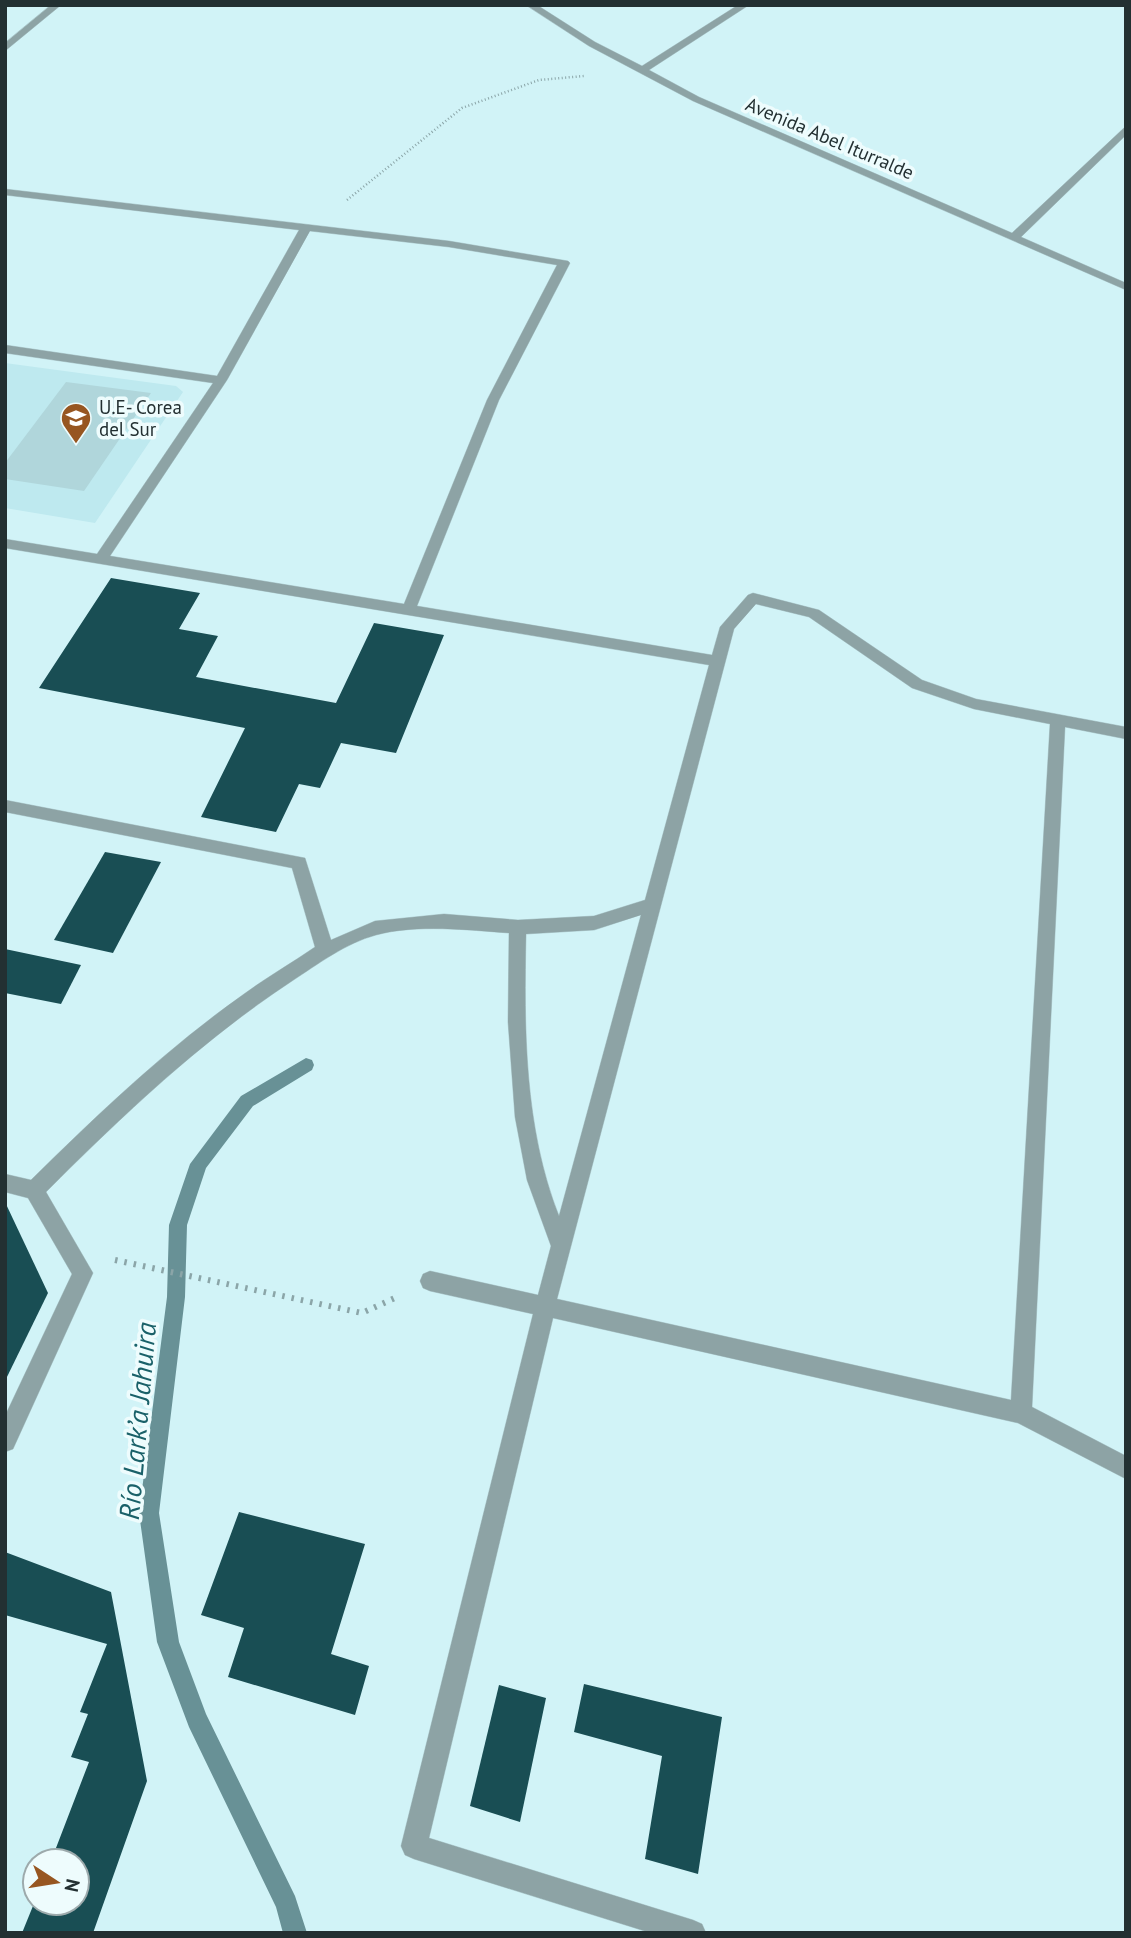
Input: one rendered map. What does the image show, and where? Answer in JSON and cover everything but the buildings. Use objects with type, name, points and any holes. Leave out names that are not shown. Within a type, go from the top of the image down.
[{"type":"street","points":[[5,48],[57,5]]},
{"type":"street","name":"Avenida Abel Iturralde","points":[[530,5],[641,71],[696,99],[1126,287]]},
{"type":"street","points":[[641,71],[745,5]]},
{"type":"street","points":[[1015,237],[1126,129]]},
{"type":"street","points":[[5,192],[449,244],[564,263],[493,400],[409,609]]},
{"type":"street","points":[[101,559],[221,380],[307,226]]},
{"type":"street","points":[[5,349],[221,380]]},
{"type":"street","points":[[5,543],[718,661]]},
{"type":"street","points":[[693,1933],[414,1846],[545,1307],[727,627],[753,598],[814,613],[917,684],[974,704],[1126,733]]},
{"type":"street","points":[[1021,1413],[1058,722]]},
{"type":"street","points":[[5,806],[299,863],[325,950]]},
{"type":"street","points":[[34,1190],[113,1112],[172,1060],[250,999],[325,950],[375,928],[443,921],[518,927],[594,923],[653,905]]},
{"type":"street","points":[[518,927],[516,989],[520,1091],[537,1181],[561,1246]]},
{"type":"street","points":[[5,1183],[34,1190],[83,1273],[5,1441]]},
{"type":"street","points":[[430,1282],[1021,1413],[1126,1468]]},
{"type":"path","points":[[307,226],[350,198],[462,108],[539,80],[641,71]]},
{"type":"path","points":[[118,1258],[238,1288],[362,1313],[430,1282]]},
{"type":"shaded area","name":"U.E- Corea del Sur","points":[[5,363],[176,386],[183,392],[95,523],[5,508]]},
{"type":"shaded area","points":[[66,382],[151,393],[84,491],[5,479],[5,463]]},
{"type":"waterway","name":"Río Lark’a Jahuira","points":[[295,1933],[287,1904],[197,1719],[168,1642],[149,1513],[176,1297],[178,1225],[199,1164],[247,1101],[306,1065]]},
{"type":"place","name":"U.E- Corea del Sur","points":[[76,445]]}]
